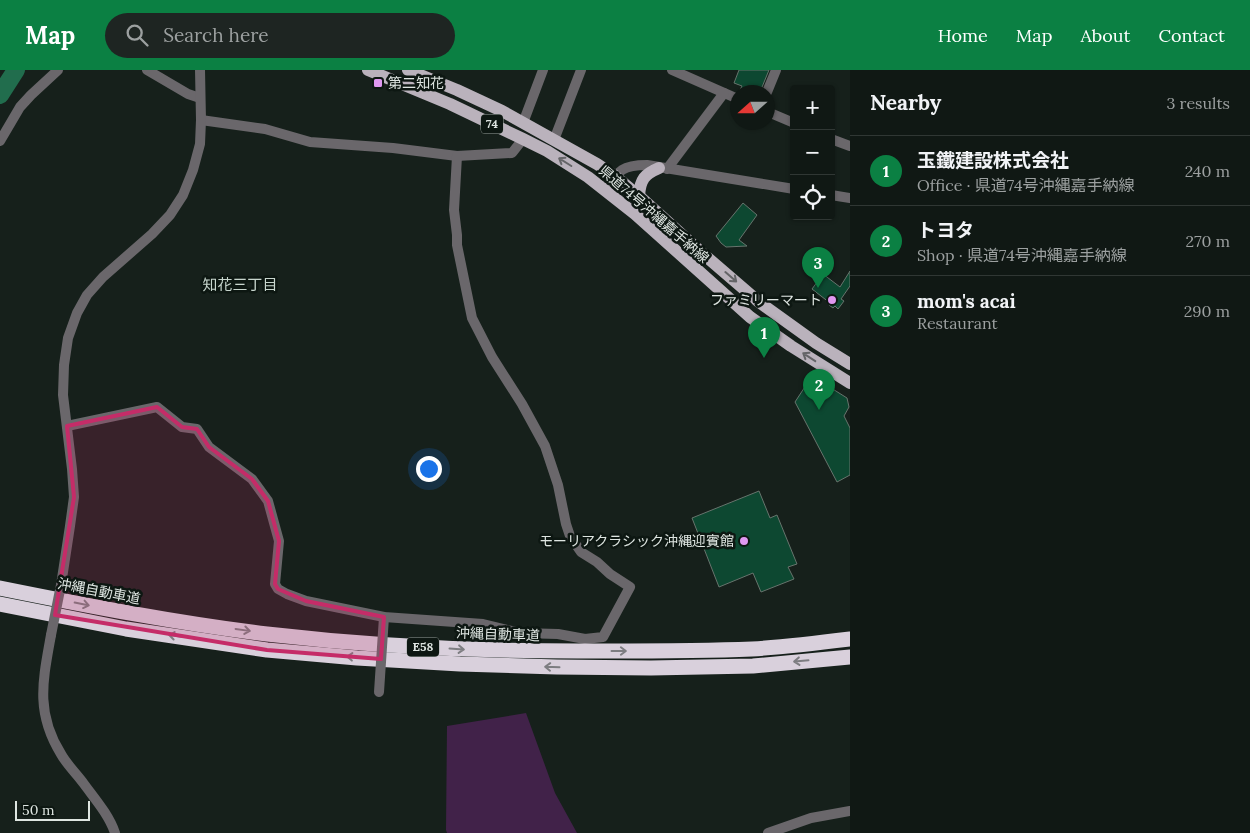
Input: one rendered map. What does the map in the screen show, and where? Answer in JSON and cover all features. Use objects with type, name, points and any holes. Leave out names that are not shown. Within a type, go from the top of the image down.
[{"type":"highway","name":"沖縄自動車道","points":[[0,588],[131,614],[267,634],[462,650],[574,652],[734,650],[850,639]]},
{"type":"highway","name":"E58","points":[[0,604],[126,629],[267,650],[357,658],[460,664],[651,668],[753,666],[850,657]]},
{"type":"main road","name":"県道74号沖縄嘉手納線","points":[[368,70],[450,104],[523,138],[588,176],[635,214],[750,317],[791,346],[850,383]]},
{"type":"main road","name":"県道74号沖縄嘉手納線","points":[[408,70],[457,90],[524,122],[597,164],[639,196],[760,302],[816,343],[850,364]]},
{"type":"main road","points":[[639,196],[640,185],[648,172],[663,168]]},
{"type":"street","points":[[0,141],[20,107],[58,70]]},
{"type":"street","points":[[147,70],[188,94],[200,98]]},
{"type":"street","points":[[115,833],[100,806],[62,756],[53,740],[45,719],[43,702],[43,678],[61,585],[74,496],[63,395],[64,365],[68,338],[87,295],[103,277],[152,234],[170,215],[183,195],[193,170],[200,144],[200,70]]},
{"type":"street","points":[[524,122],[543,70]]},
{"type":"street","points":[[554,140],[581,70]]},
{"type":"street","points":[[672,70],[730,96]]},
{"type":"street","points":[[770,85],[776,70]]},
{"type":"street","points":[[663,168],[724,94]]},
{"type":"street","points":[[775,115],[790,121]]},
{"type":"street","points":[[201,120],[265,129],[310,142],[393,148],[457,156],[512,153],[523,138]]},
{"type":"street","points":[[835,140],[850,146]]},
{"type":"street","points":[[67,426],[157,406],[182,427],[197,429],[209,447],[252,479],[268,501],[279,541],[275,584],[278,589],[306,602],[384,617],[483,624],[520,633],[558,634],[585,639],[603,637],[630,587],[581,552],[570,536],[558,485],[545,446],[522,404],[492,357],[472,318],[457,246],[454,210],[457,156]]},
{"type":"street","points":[[606,190],[623,168],[632,165],[647,165],[790,188]]},
{"type":"street","points":[[835,196],[850,198]]},
{"type":"street","points":[[379,692],[384,617]]},
{"type":"street","points":[[768,833],[811,818],[850,811]]},
{"type":"highlighted area","points":[[157,407],[182,427],[197,429],[209,447],[252,479],[268,501],[279,541],[275,584],[278,589],[306,601],[384,617],[381,659],[267,650],[55,615],[74,497],[67,426]]},
{"type":"shaded area","points":[[526,713],[555,793],[577,833],[447,833],[447,726]]},
{"type":"building","points":[[739,70],[769,70],[763,85],[739,85],[734,83]]},
{"type":"building","points":[[743,203],[757,215],[739,240],[747,246],[726,247],[716,236]]},
{"type":"building","points":[[850,271],[850,286],[841,299],[844,301],[838,309],[835,306],[833,308],[829,305],[830,303],[812,289],[823,274],[840,287]]},
{"type":"building","points":[[812,376],[847,398],[849,407],[844,416],[850,428],[850,475],[837,482],[795,402]]},
{"type":"building","name":"モーリアクラシック沖縄迎賓館","points":[[759,491],[770,518],[777,515],[797,564],[788,567],[794,579],[761,592],[753,573],[719,587],[692,518]]},
{"type":"waterway","points":[[0,95],[16,70]]},
{"type":"place","name":"第二知花","points":[[378,83]]},
{"type":"place","name":"mom's acai","points":[[818,288]]},
{"type":"place","name":"ファミリーマート","points":[[832,300]]},
{"type":"place","name":"玉鐵建設株式会社","points":[[764,358]]},
{"type":"place","name":"トヨタ","points":[[819,410]]},
{"type":"place","name":"モーリアクラシック沖縄迎賓館","points":[[744,541]]},
{"type":"district","name":"知花三丁目","points":[[240,285]]}]
